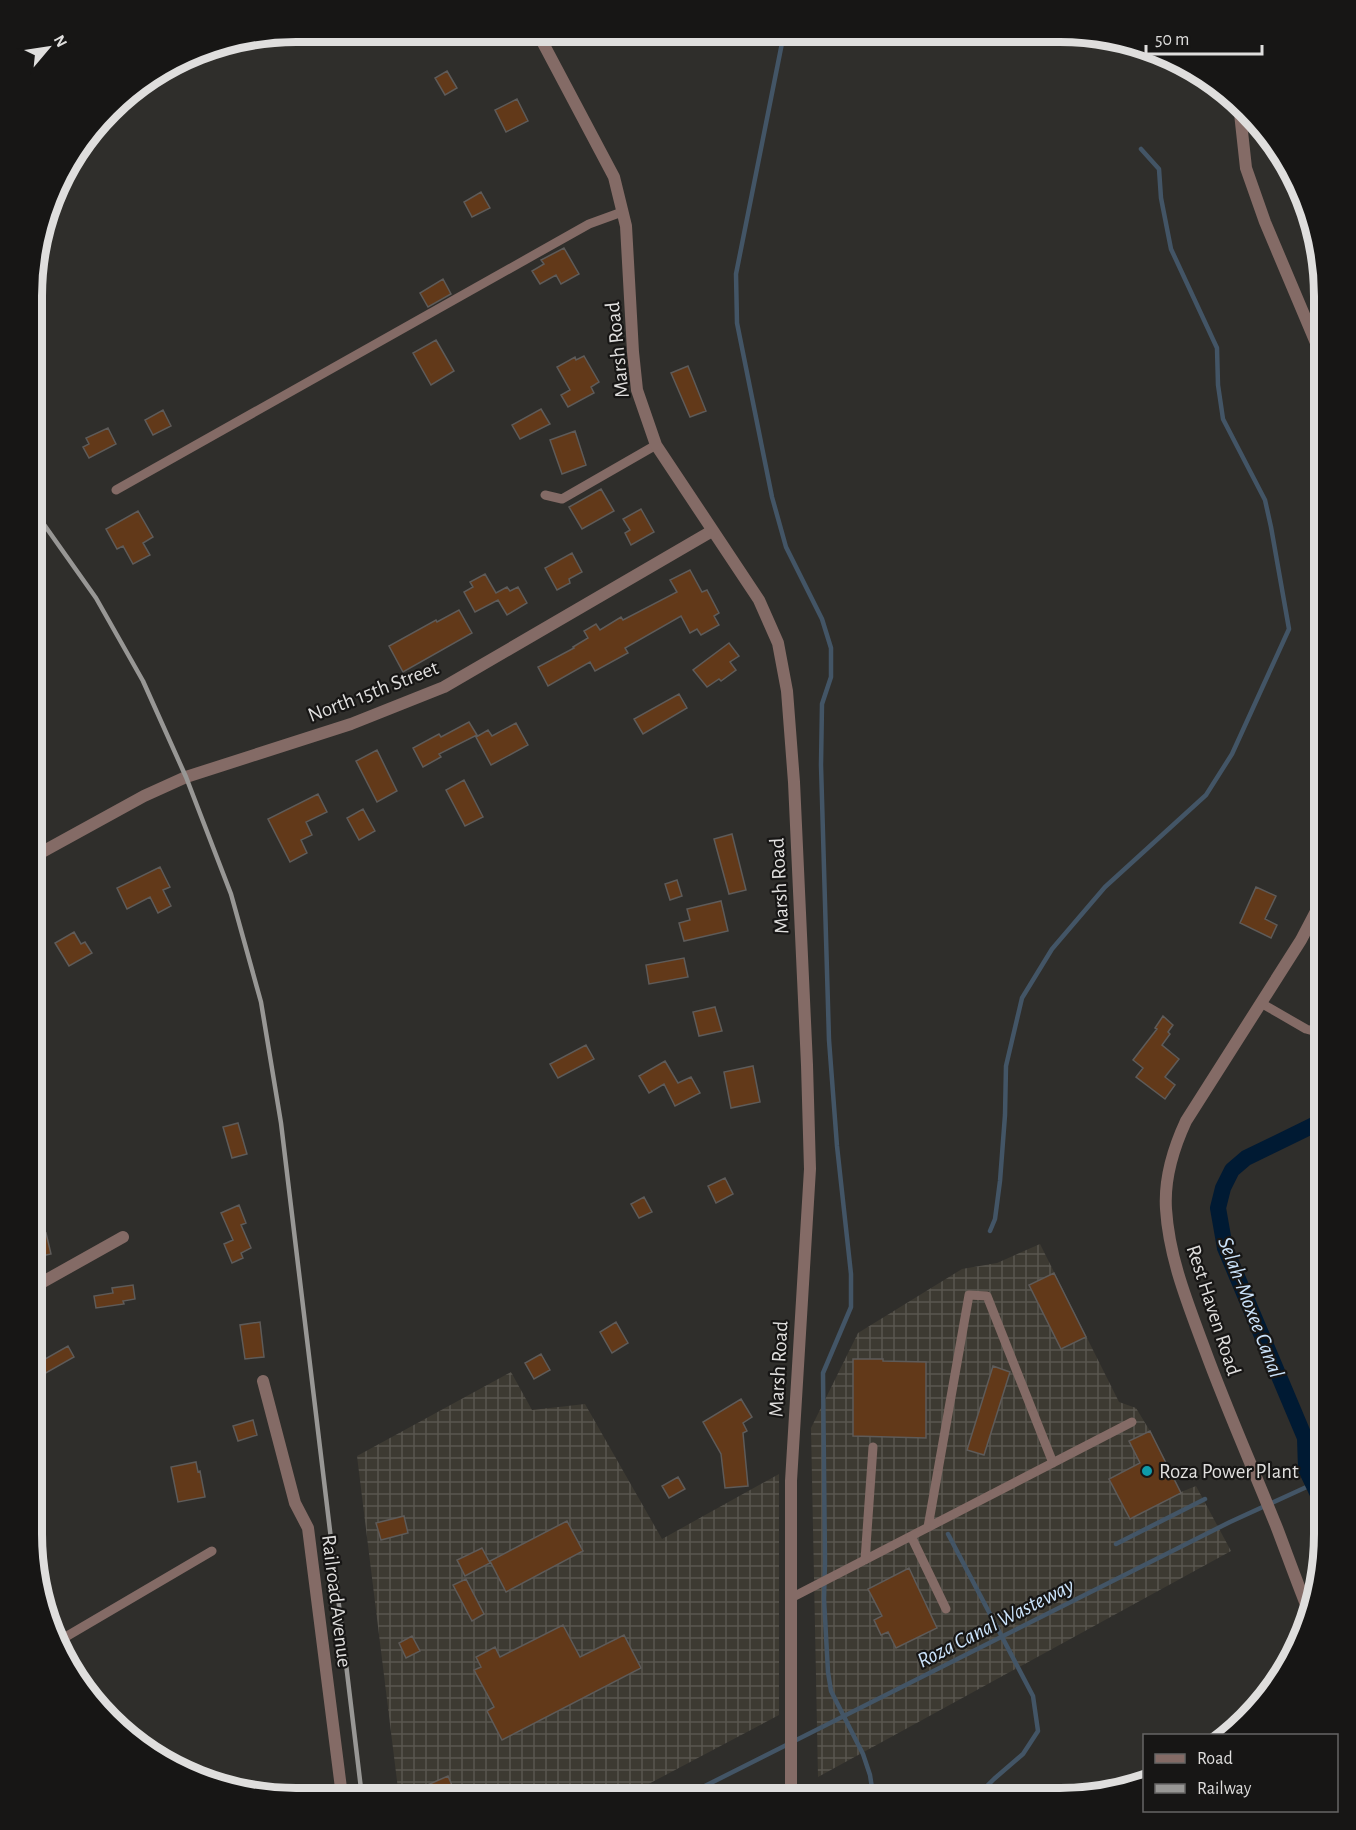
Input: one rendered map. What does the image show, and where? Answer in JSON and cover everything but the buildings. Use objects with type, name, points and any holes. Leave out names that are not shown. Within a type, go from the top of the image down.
[{"type":"street","name":"Marsh Road","points":[[544,42],[614,177],[626,226],[637,390],[657,445],[759,600],[777,643],[787,691],[795,805],[810,1169],[791,1481],[791,1788]]},
{"type":"street","points":[[1241,119],[1246,168],[1265,222],[1314,338]]},
{"type":"street","name":"North 15th Street","points":[[42,852],[144,796],[186,777],[351,724],[444,687],[712,531]]},
{"type":"street","name":"Rest Haven Road","points":[[1305,1600],[1213,1371],[1174,1262],[1166,1209],[1167,1178],[1174,1145],[1186,1121],[1301,940],[1314,915]]},
{"type":"street","points":[[42,1283],[123,1238]]},
{"type":"street","name":"Railroad Avenue","points":[[263,1381],[295,1503],[308,1528],[341,1788]]},
{"type":"lane","points":[[116,490],[589,224],[622,212]]},
{"type":"lane","points":[[544,495],[562,498],[657,445]]},
{"type":"lane","points":[[1261,1003],[1314,1031]]},
{"type":"lane","points":[[928,1527],[969,1295],[987,1296],[1053,1463]]},
{"type":"lane","points":[[791,1598],[1132,1422]]},
{"type":"lane","points":[[865,1560],[873,1447]]},
{"type":"lane","points":[[911,1536],[946,1609]]},
{"type":"lane","points":[[64,1638],[212,1551]]},
{"type":"shaded area","name":"Roza Power Plant","points":[[1040,1244],[1119,1402],[1136,1408],[1181,1492],[1196,1486],[1231,1551],[818,1777],[811,1428],[858,1333],[962,1269],[997,1263]]},
{"type":"shaded area","points":[[511,1372],[532,1410],[585,1404],[662,1539],[779,1474],[779,1715],[641,1788],[398,1788],[357,1456]]},
{"type":"waterway","points":[[782,42],[736,274],[737,323],[772,497],[786,547],[822,619],[831,648],[831,677],[822,704],[821,765],[829,1040],[837,1146],[851,1274],[851,1307],[823,1373],[824,1599],[831,1691],[863,1754],[872,1788]]},
{"type":"waterway","points":[[990,1231],[995,1219],[1000,1181],[1006,1066],[1022,998],[1052,949],[1105,887],[1206,795],[1232,754],[1289,629],[1265,500],[1223,419],[1218,385],[1217,348],[1171,249],[1161,198],[1159,169],[1141,149]]},
{"type":"waterway","name":"Selah-Moxee Canal","points":[[1314,1125],[1246,1158],[1232,1170],[1223,1188],[1218,1208],[1225,1248],[1305,1438],[1306,1469],[1314,1486]]},
{"type":"waterway","name":"Roza Canal Wasteway","points":[[701,1788],[1230,1522],[1314,1484]]},
{"type":"waterway","points":[[1116,1544],[1205,1499]]},
{"type":"waterway","points":[[948,1534],[1033,1696],[1038,1731],[1023,1754],[985,1788]]},
{"type":"railway","points":[[42,522],[96,598],[143,681],[186,777],[231,894],[261,1002],[281,1123],[361,1788]]},
{"type":"place","name":"Roza Power Plant","points":[[1147,1471]]}]
